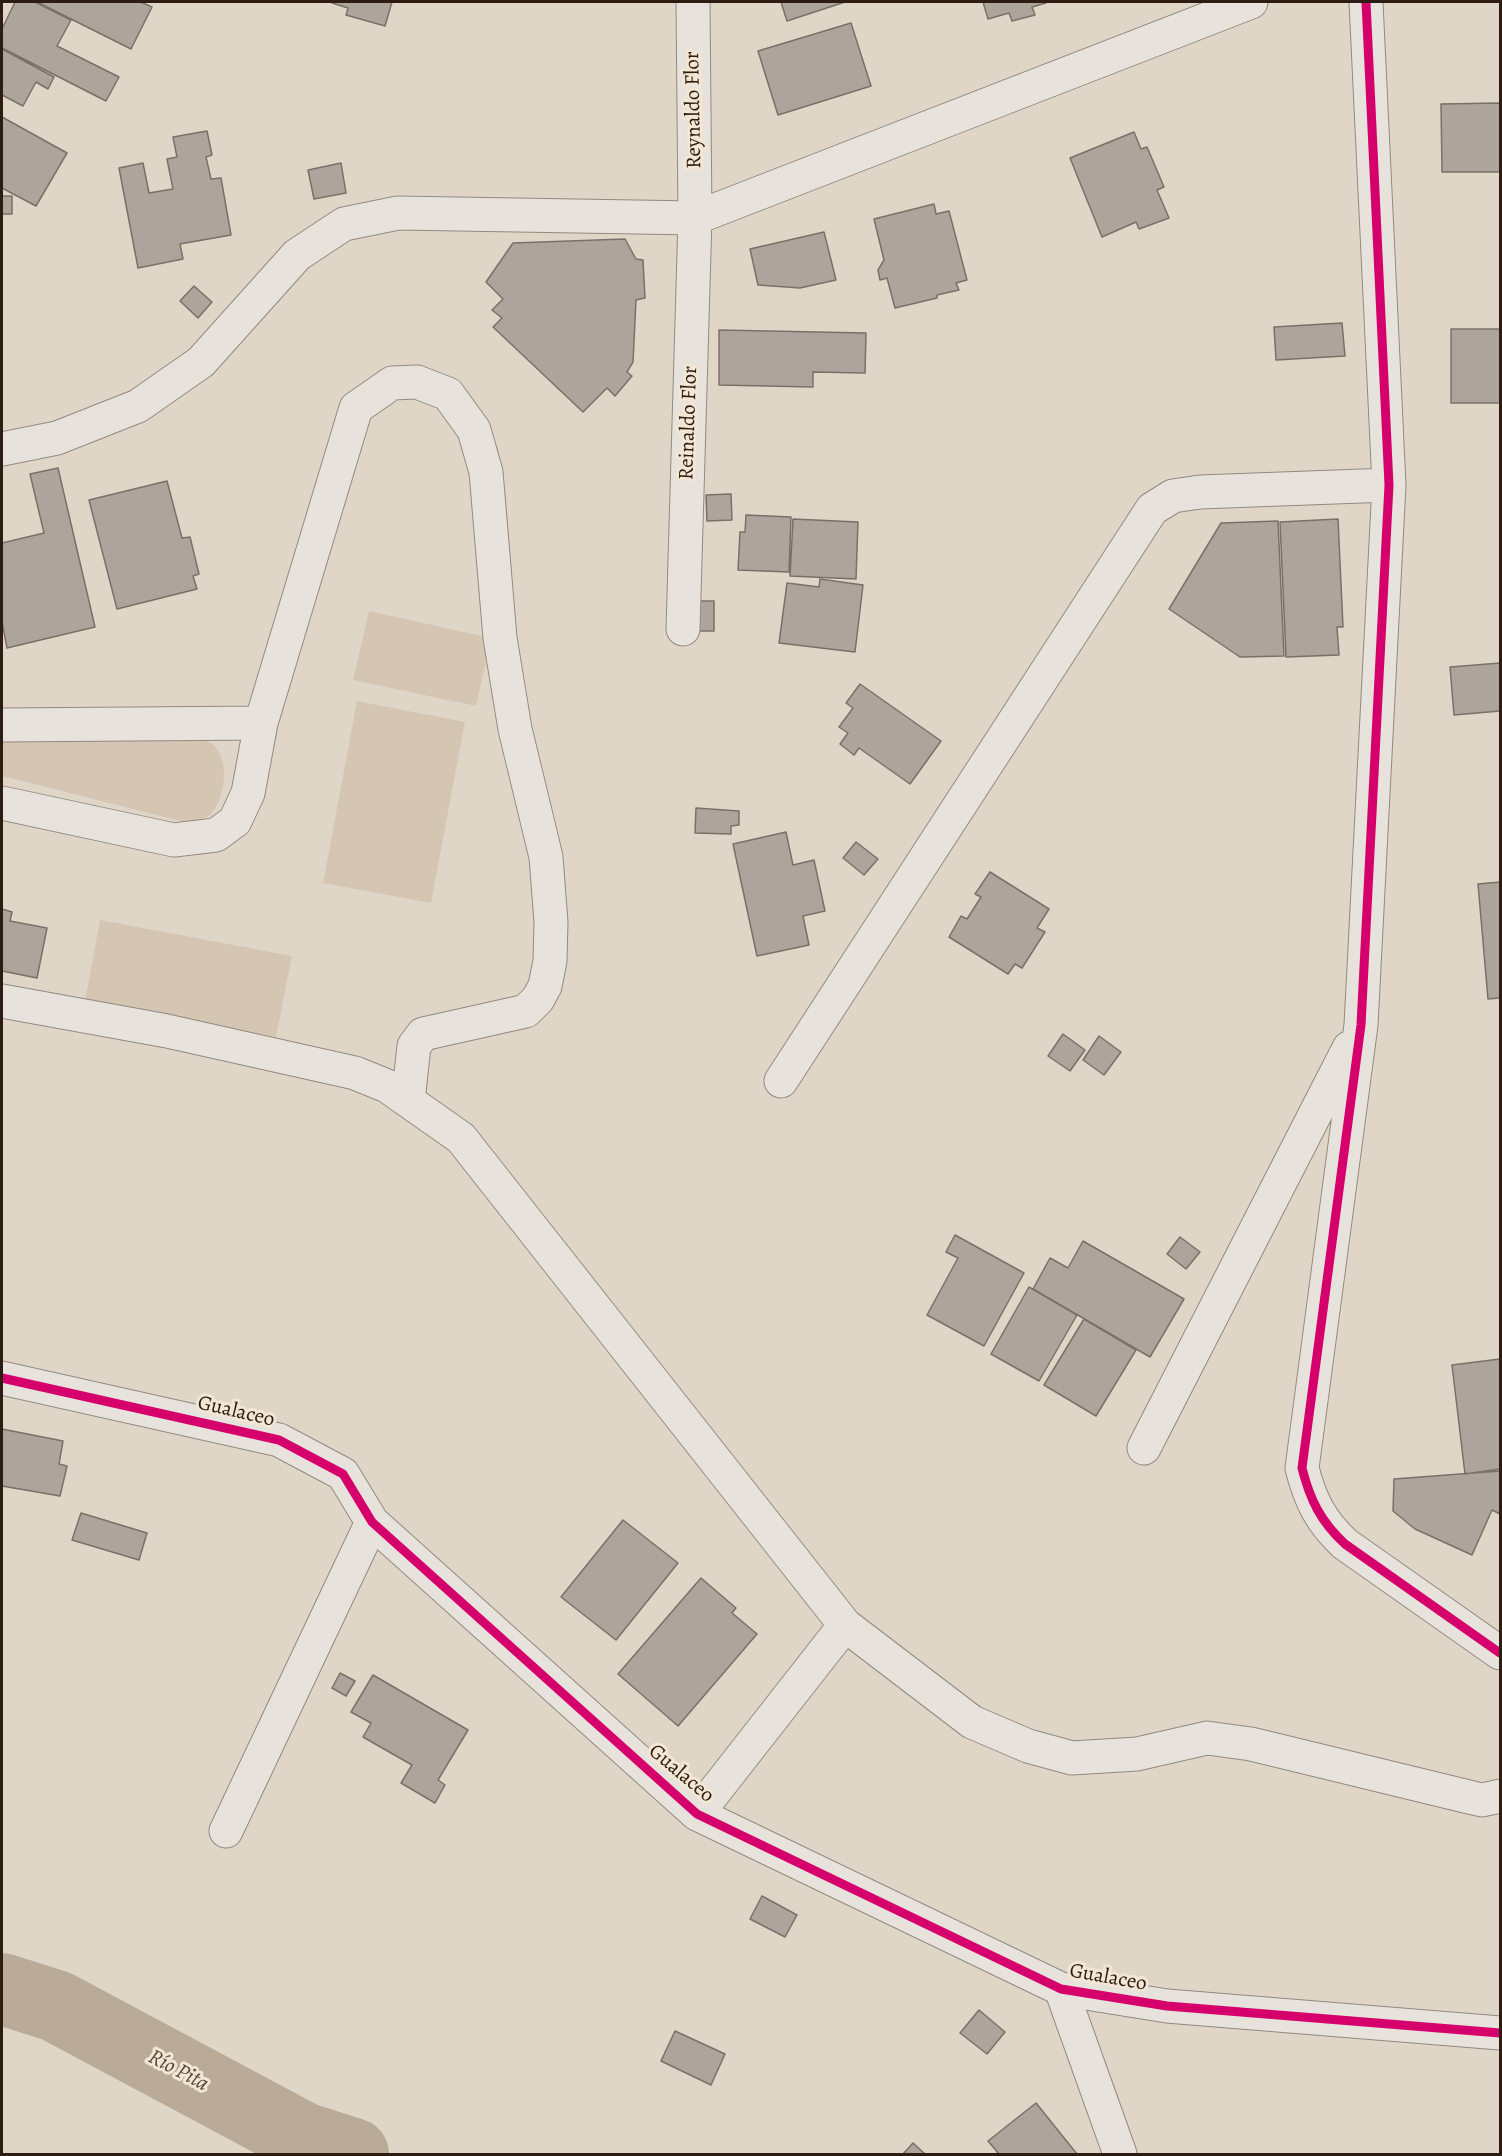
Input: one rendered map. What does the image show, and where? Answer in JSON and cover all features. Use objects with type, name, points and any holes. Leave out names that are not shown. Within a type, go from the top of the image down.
[{"type":"street","name":"Reynaldo Flor","points":[[693,2],[695,218]]},
{"type":"street","points":[[2,449],[57,438],[138,406],[201,362],[297,255],[344,224],[398,213],[695,218],[1251,2]]},
{"type":"street","points":[[1366,2],[1389,485],[1361,1025],[1302,1468],[1308,1493],[1330,1531],[1500,1653]]},
{"type":"street","name":"Reinaldo Flor","points":[[683,629],[695,218]]},
{"type":"street","points":[[2,803],[174,840],[216,835],[235,821],[248,793],[261,723],[356,408],[392,383],[417,382],[448,394],[474,430],[486,472],[500,638],[515,729],[546,857],[551,922],[550,961],[545,986],[538,999],[526,1011],[423,1034],[414,1046],[408,1101]]},
{"type":"street","points":[[782,1081],[1152,508],[1173,496],[1200,492],[1389,485]]},
{"type":"street","points":[[2,725],[261,723]]},
{"type":"street","points":[[2,1001],[167,1031],[355,1073],[387,1086],[461,1138],[845,1625],[972,1722],[1028,1746],[1072,1758],[1137,1754],[1207,1738],[1251,1744],[1482,1800],[1500,1796]]},
{"type":"street","points":[[1144,1448],[1361,1025]]},
{"type":"street","name":"Gualaceo","points":[[2,1378],[279,1440],[343,1474],[372,1522],[697,1814],[1061,1989],[1167,2006],[1500,2033]]},
{"type":"street","points":[[226,1831],[372,1522]]},
{"type":"street","points":[[697,1814],[845,1625]]},
{"type":"street","points":[[1061,1989],[1120,2154]]},
{"type":"shaded area","points":[[369,611],[491,638],[476,706],[353,680]]},
{"type":"shaded area","points":[[357,701],[465,722],[431,903],[323,883]]},
{"type":"shaded area","points":[[193,736],[207,740],[217,749],[222,758],[224,778],[220,799],[210,815],[188,823],[2,776],[2,739]]},
{"type":"shaded area","points":[[100,920],[292,956],[276,1037],[85,1001]]},
{"type":"building","points":[[15,2],[35,2],[71,20],[57,46],[119,77],[106,101],[2,48],[2,29]]},
{"type":"building","points":[[37,2],[141,2],[152,7],[131,49]]},
{"type":"building","points":[[332,2],[392,2],[385,26],[346,15],[348,8]]},
{"type":"building","points":[[781,2],[845,2],[787,21]]},
{"type":"building","points":[[983,2],[1046,3],[1032,7],[1035,15],[1012,21],[1009,13],[988,19]]},
{"type":"building","points":[[851,23],[871,86],[778,115],[758,51]]},
{"type":"building","points":[[2,49],[54,77],[48,89],[36,82],[23,106],[2,95]]},
{"type":"building","points":[[1500,103],[1500,172],[1442,172],[1441,104]]},
{"type":"building","points":[[2,117],[67,153],[36,206],[2,188]]},
{"type":"building","points":[[207,131],[212,155],[206,157],[211,179],[221,178],[231,235],[180,244],[183,259],[138,268],[119,168],[143,163],[149,193],[173,189],[167,159],[177,157],[173,137]]},
{"type":"building","points":[[1134,132],[1141,149],[1147,147],[1164,187],[1157,190],[1169,218],[1139,229],[1136,222],[1102,237],[1070,158]]},
{"type":"building","points":[[341,163],[346,193],[314,199],[308,170]]},
{"type":"building","points":[[2,196],[12,196],[12,214],[2,214]]},
{"type":"building","points":[[934,204],[936,214],[949,211],[967,280],[956,283],[959,290],[895,308],[887,278],[880,280],[878,270],[884,260],[874,219]]},
{"type":"building","points":[[824,232],[836,280],[800,288],[758,285],[750,249]]},
{"type":"building","points":[[625,239],[636,259],[643,260],[645,298],[636,300],[633,362],[627,372],[632,376],[615,396],[607,388],[583,412],[493,327],[502,318],[492,310],[503,299],[486,282],[513,243]]},
{"type":"building","points":[[194,286],[212,302],[198,318],[180,301]]},
{"type":"building","points":[[1342,323],[1345,356],[1276,360],[1274,327]]},
{"type":"building","points":[[1451,329],[1500,329],[1500,403],[1451,403]]},
{"type":"building","points":[[719,330],[866,333],[865,373],[813,372],[813,387],[719,385]]},
{"type":"building","points":[[58,468],[95,627],[7,648],[2,622],[2,543],[44,533],[30,474]]},
{"type":"building","points":[[167,481],[182,538],[190,537],[199,574],[193,576],[197,589],[117,609],[89,500]]},
{"type":"building","points":[[731,494],[732,520],[707,521],[706,495]]},
{"type":"building","points":[[746,515],[791,517],[789,572],[738,570],[740,532],[745,532]]},
{"type":"building","points":[[793,519],[858,522],[856,579],[790,576]]},
{"type":"building","points":[[1338,519],[1343,627],[1337,627],[1339,655],[1286,657],[1280,522]]},
{"type":"building","points":[[1278,521],[1284,656],[1240,657],[1169,609],[1221,523]]},
{"type":"building","points":[[820,579],[863,585],[855,652],[779,643],[787,583],[819,587]]},
{"type":"building","points":[[697,601],[714,601],[714,631],[697,631]]},
{"type":"building","points":[[1500,663],[1500,711],[1454,715],[1450,667]]},
{"type":"building","points":[[860,684],[941,741],[910,784],[859,748],[854,755],[840,744],[848,733],[839,727],[853,708],[846,703]]},
{"type":"building","points":[[696,808],[739,811],[739,825],[731,826],[731,834],[695,833]]},
{"type":"building","points":[[786,832],[793,865],[814,860],[825,911],[803,916],[809,945],[757,956],[733,844]]},
{"type":"building","points":[[856,842],[878,859],[864,875],[843,858]]},
{"type":"building","points":[[990,872],[1049,909],[1037,928],[1045,932],[1022,968],[1015,964],[1008,974],[949,937],[961,916],[967,919],[981,897],[975,894]]},
{"type":"building","points":[[1500,882],[1500,998],[1488,999],[1478,884]]},
{"type":"building","points":[[2,909],[12,912],[10,921],[47,928],[37,978],[2,971]]},
{"type":"building","points":[[1063,1034],[1085,1050],[1070,1071],[1048,1056]]},
{"type":"building","points":[[1099,1036],[1121,1052],[1104,1075],[1083,1060]]},
{"type":"building","points":[[955,1235],[1024,1273],[984,1346],[927,1315],[958,1258],[946,1252]]},
{"type":"building","points":[[1180,1237],[1200,1252],[1186,1269],[1167,1254]]},
{"type":"building","points":[[1083,1241],[1184,1299],[1150,1357],[1033,1289],[1050,1258],[1068,1268]]},
{"type":"building","points":[[1029,1287],[1077,1315],[1039,1381],[991,1354]]},
{"type":"building","points":[[1084,1319],[1136,1350],[1096,1416],[1044,1385]]},
{"type":"building","points":[[1500,1359],[1500,1469],[1465,1474],[1452,1365]]},
{"type":"building","points":[[2,1429],[63,1441],[59,1464],[67,1466],[60,1496],[2,1486]]},
{"type":"building","points":[[1500,1471],[1500,1514],[1492,1510],[1472,1555],[1415,1529],[1393,1511],[1394,1479]]},
{"type":"building","points":[[81,1513],[147,1533],[139,1560],[72,1540]]},
{"type":"building","points":[[623,1520],[678,1563],[616,1640],[561,1597]]},
{"type":"building","points":[[701,1578],[736,1608],[732,1613],[757,1634],[678,1726],[618,1674]]},
{"type":"building","points":[[340,1673],[355,1681],[346,1696],[332,1688]]},
{"type":"building","points":[[373,1675],[468,1730],[438,1780],[445,1785],[435,1803],[401,1783],[412,1765],[363,1737],[371,1723],[351,1712]]},
{"type":"building","points":[[762,1896],[797,1915],[785,1937],[750,1919]]},
{"type":"building","points":[[979,2010],[1005,2032],[987,2054],[960,2033]]},
{"type":"building","points":[[675,2031],[725,2054],[711,2085],[661,2061]]},
{"type":"building","points":[[1036,2103],[1077,2154],[999,2154],[988,2141]]},
{"type":"building","points":[[913,2143],[925,2154],[903,2154]]},
{"type":"waterway","name":"Río Pita","points":[[2,1989],[56,2006],[303,2138],[353,2154]]},
{"type":"cycle path","points":[[1366,2],[1389,485],[1361,1025],[1302,1468],[1309,1490],[1323,1519],[1345,1544],[1500,1653]]},
{"type":"cycle path","points":[[2,1378],[279,1440],[343,1474],[372,1522],[697,1814],[1061,1989],[1167,2006],[1500,2033]]}]
